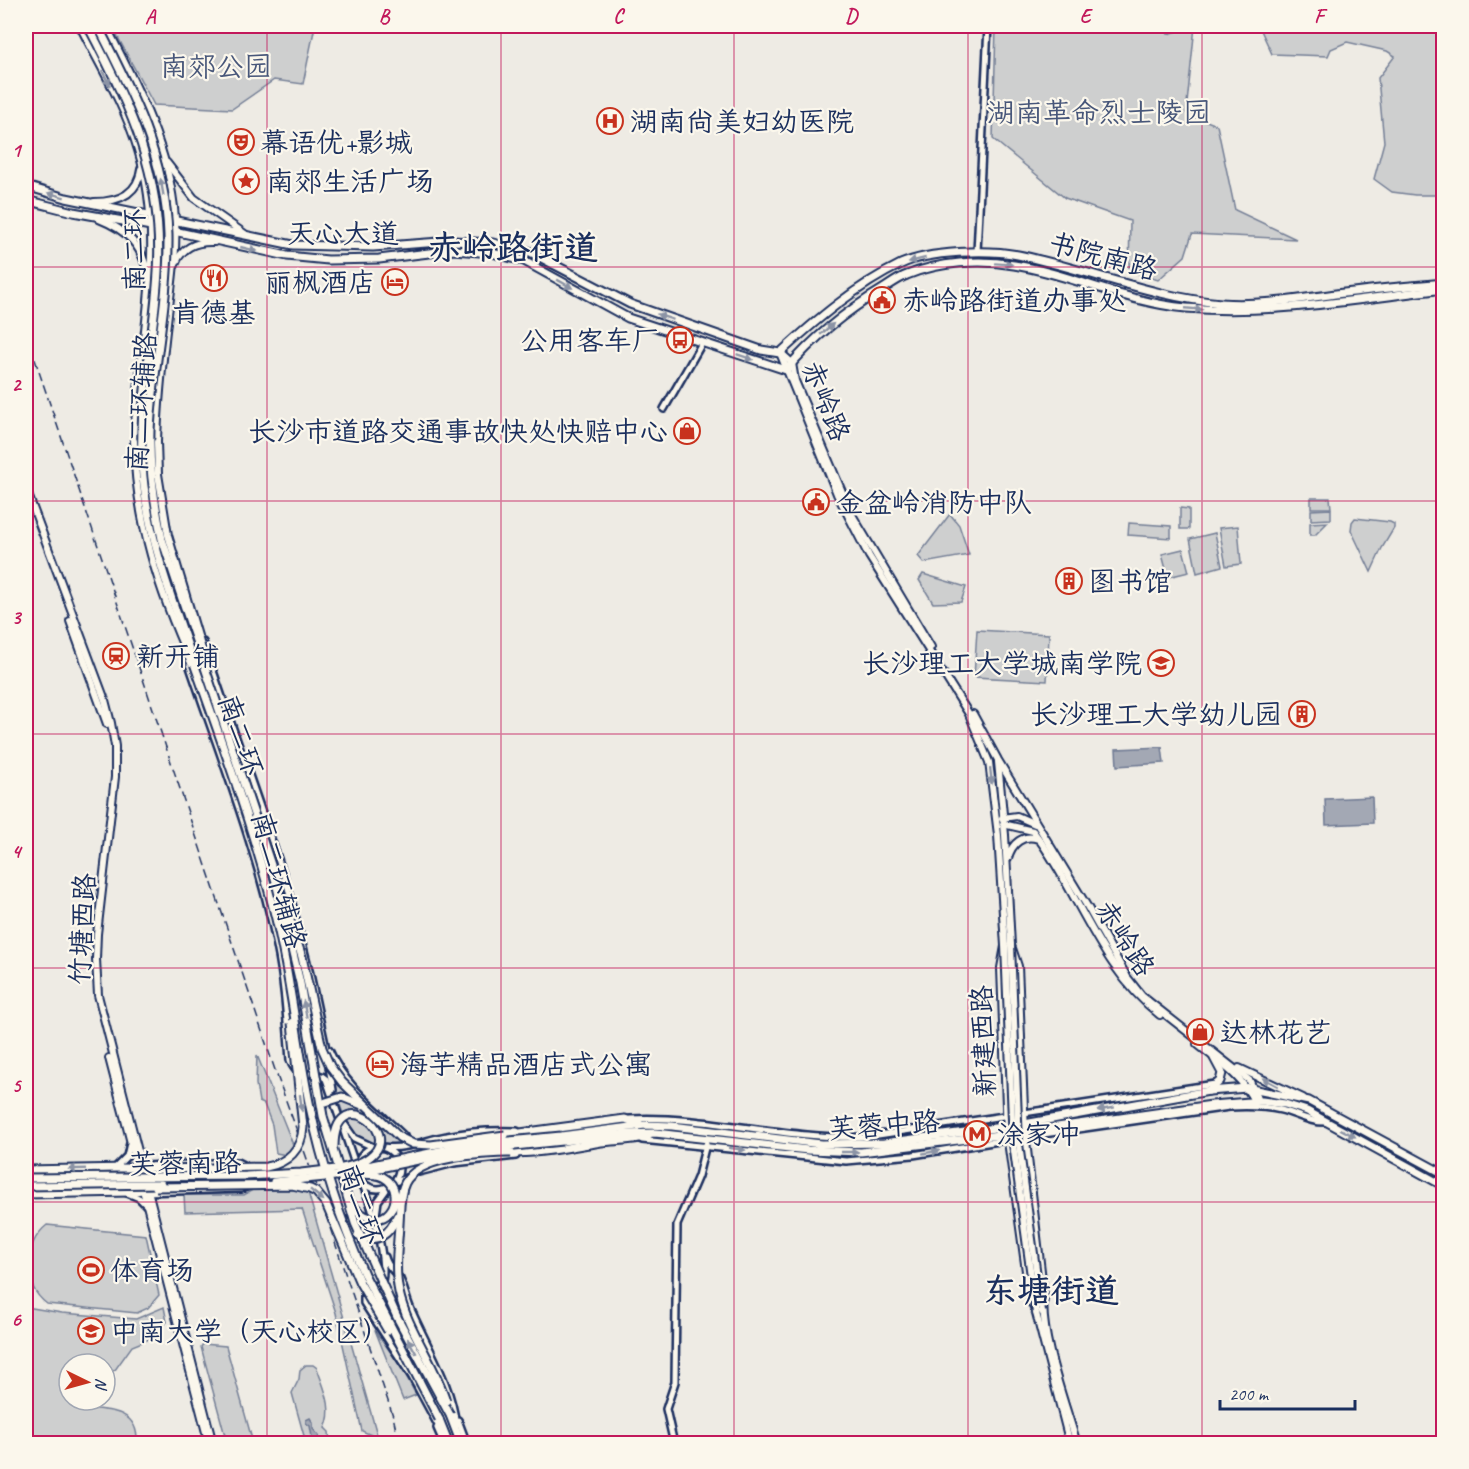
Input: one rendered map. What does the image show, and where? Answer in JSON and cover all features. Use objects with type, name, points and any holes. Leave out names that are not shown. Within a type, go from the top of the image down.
[{"type":"main road","name":"南二环辅路","points":[[80,26],[124,113],[141,160],[150,214],[149,289],[135,423]]},
{"type":"main road","name":"南二环","points":[[88,26],[133,115],[153,182],[159,222],[159,256],[142,421],[144,484],[150,526],[159,559],[274,874],[300,983],[323,1116],[355,1223],[396,1317],[450,1415],[461,1443]]},
{"type":"main road","name":"南二环","points":[[98,26],[139,108],[158,166],[163,190],[167,224],[167,262],[151,418],[150,460],[152,489],[167,557],[261,865],[280,936],[316,1131],[341,1215],[364,1274],[409,1360],[447,1441]]},
{"type":"main road","name":"南二环辅路","points":[[106,26],[140,93],[165,159],[175,219],[173,268],[158,423]]},
{"type":"main road","points":[[165,159],[194,198],[248,236]]},
{"type":"main road","points":[[89,202],[116,200],[130,193],[139,181],[141,160]]},
{"type":"main road","name":"天心大道","points":[[26,186],[52,194],[293,245],[338,248],[453,241],[493,243],[528,251],[630,304],[761,350],[780,353]]},
{"type":"main road","name":"天心大道","points":[[26,200],[47,207],[175,231],[271,254],[328,260],[379,259],[454,250],[492,253],[524,261],[628,318],[786,370]]},
{"type":"main road","points":[[87,215],[116,226],[135,243],[144,260],[149,289]]},
{"type":"main road","points":[[173,268],[182,252],[193,245],[208,241],[221,242]]},
{"type":"main road","name":"书院南路","points":[[780,353],[847,296],[903,263],[937,255],[977,252],[1017,254],[1151,292],[1184,299],[1224,303],[1284,300],[1443,283]]},
{"type":"main road","name":"书院南路","points":[[786,370],[806,347],[852,308],[906,275],[937,266],[976,262],[1014,265],[1151,302],[1182,308],[1223,311],[1285,308],[1443,289]]},
{"type":"main road","name":"赤岭路","points":[[780,353],[792,363],[795,381],[851,513],[981,728],[1035,824],[1087,906],[1127,977],[1142,996],[1250,1080],[1256,1101]]},
{"type":"main road","name":"赤岭路","points":[[780,353],[837,494],[869,556],[969,714],[989,762],[1000,822]]},
{"type":"main road","points":[[135,423],[134,441],[139,505],[152,561],[175,626],[208,692]]},
{"type":"main road","points":[[158,423],[158,474],[168,535],[200,638],[208,692]]},
{"type":"main road","name":"竹塘西路","points":[[26,489],[105,700],[115,746],[115,777],[97,934],[96,977],[105,1023],[141,1154],[142,1169]]},
{"type":"main road","name":"竹塘西路","points":[[26,499],[100,700],[109,735],[111,780],[93,945],[93,980],[100,1019],[130,1138],[148,1189],[211,1443]]},
{"type":"main road","name":"新建西路","points":[[998,760],[1019,1144],[1039,1312],[1070,1443]]},
{"type":"main road","points":[[1000,822],[1017,816],[1035,824]]},
{"type":"main road","points":[[1000,822],[1033,831],[1038,839]]},
{"type":"main road","name":"新建西路","points":[[1000,822],[1007,864],[1008,945],[1001,968],[1007,1133],[1030,1300],[1039,1312],[1077,1443]]},
{"type":"main road","points":[[1007,864],[1011,849],[1017,842],[1024,838],[1038,839]]},
{"type":"main road","name":"赤岭路","points":[[1038,839],[1123,980],[1143,1002],[1239,1077],[1251,1089]]},
{"type":"main road","points":[[274,874],[297,942],[326,1057],[342,1082],[399,1137],[413,1144],[431,1145],[625,1123]]},
{"type":"main road","name":"新建西路","points":[[1008,945],[1018,966],[1024,1131],[1044,1297],[1039,1312]]},
{"type":"main road","points":[[26,1170],[266,1167],[281,1163],[297,1148],[303,1135],[289,982]]},
{"type":"main road","points":[[1209,1091],[1217,1084],[1222,1073],[1214,1058]]},
{"type":"main road","name":"赤岭路","points":[[1230,1064],[1309,1101]]},
{"type":"main road","name":"芙蓉中路","points":[[1024,1131],[1209,1091],[1251,1089],[1309,1101],[1443,1174]]},
{"type":"main road","points":[[316,1131],[320,1110],[327,1101],[334,1098],[346,1097],[372,1111]]},
{"type":"main road","name":"芙蓉中路","points":[[346,1172],[457,1152],[561,1139],[627,1134],[655,1133],[707,1142],[844,1153],[876,1151],[1256,1101],[1285,1104],[1307,1112],[1443,1186]]},
{"type":"main road","points":[[334,1155],[335,1129],[345,1117],[359,1115],[375,1125],[380,1138],[380,1144],[375,1153],[346,1172]]},
{"type":"main road","points":[[561,1139],[625,1123]]},
{"type":"main road","name":"芙蓉中路","points":[[625,1123],[672,1126],[801,1142],[852,1144],[1007,1133]]},
{"type":"main road","points":[[450,1415],[440,1384],[399,1295],[396,1273],[400,1203],[407,1179],[419,1168],[457,1158],[511,1152],[531,1153],[637,1139],[655,1133]]},
{"type":"main road","points":[[346,1172],[384,1178],[392,1185],[395,1203],[393,1209],[385,1217],[369,1219],[358,1212],[346,1194]]},
{"type":"main road","name":"芙蓉南路","points":[[26,1179],[346,1172]]},
{"type":"main road","name":"芙蓉南路","points":[[26,1186],[252,1183],[312,1180],[346,1172]]},
{"type":"main road","points":[[26,1194],[292,1185],[316,1192],[326,1204],[372,1306],[409,1360]]},
{"type":"main road","points":[[341,1215],[345,1223],[356,1234],[363,1238],[374,1239],[385,1235],[392,1228],[400,1203]]},
{"type":"street","points":[[977,252],[988,26]]},
{"type":"street","points":[[664,409],[702,343]]},
{"type":"street","name":"南二环辅路","points":[[135,423],[139,483],[152,546],[222,758],[269,914],[283,981],[290,1060],[298,1072],[320,1074],[326,1079],[357,1166]]},
{"type":"street","name":"南二环辅路","points":[[158,423],[154,442],[156,483],[165,535],[182,590],[206,651],[288,888],[302,936],[326,1041],[333,1090],[346,1126],[354,1138],[373,1147]]},
{"type":"street","points":[[326,1041],[339,1069],[384,1118],[404,1136],[406,1148]]},
{"type":"street","points":[[625,1123],[689,1120],[847,1138],[886,1135],[1217,1084]]},
{"type":"street","points":[[1024,1131],[1229,1107],[1269,1108],[1293,1113],[1315,1122],[1327,1122]]},
{"type":"street","points":[[436,1418],[364,1304],[364,1295],[382,1281],[383,1271],[371,1209],[357,1166],[363,1152],[373,1147],[406,1148],[425,1141],[469,1133],[505,1130],[531,1132]]},
{"type":"street","points":[[114,1168],[121,1164],[127,1156],[130,1138]]},
{"type":"street","points":[[637,1139],[707,1142],[698,1176],[677,1225],[675,1382],[666,1409],[674,1443]]},
{"type":"street","points":[[425,1141],[419,1147],[421,1162],[425,1167],[433,1168]]},
{"type":"street","points":[[383,1147],[394,1154],[399,1166],[397,1178],[378,1201],[375,1212],[385,1260],[399,1277],[410,1308],[445,1381],[467,1443]]},
{"type":"street","points":[[346,1172],[354,1173],[369,1187],[379,1189],[433,1168],[454,1163],[531,1153]]},
{"type":"street","points":[[142,1169],[237,1162],[243,1163],[267,1178]]},
{"type":"street","points":[[346,1172],[357,1166]]},
{"type":"street","points":[[142,1169],[162,1179],[298,1177],[261,1181],[162,1182],[148,1189]]},
{"type":"street","points":[[148,1189],[241,1189],[261,1181]]},
{"type":"street","points":[[120,1192],[135,1196],[151,1208]]},
{"type":"street","points":[[454,1407],[457,1433]]},
{"type":"green space","name":"南郊公园","points":[[112,26],[315,26],[303,84],[274,80],[232,109],[154,105]]},
{"type":"green space","name":"湖南革命烈士陵园","points":[[996,26],[1163,26],[1168,34],[1195,26],[1186,113],[1217,125],[1235,210],[1296,239],[1192,234],[1185,256],[1158,280],[1129,271],[1130,221],[1065,198],[993,139]]},
{"type":"green space","points":[[1259,26],[1443,26],[1443,195],[1392,192],[1374,179],[1384,142],[1378,78],[1395,56],[1387,51],[1347,42],[1331,49],[1328,56],[1272,54]]},
{"type":"green space","points":[[1311,498],[1330,498],[1331,508],[1311,508]]},
{"type":"green space","points":[[1180,508],[1189,509],[1189,529],[1180,529]]},
{"type":"green space","points":[[1331,509],[1331,519],[1311,520],[1311,510]]},
{"type":"green space","points":[[950,514],[959,525],[969,555],[924,563],[918,556]]},
{"type":"green space","points":[[1355,518],[1394,524],[1371,572],[1351,530]]},
{"type":"green space","points":[[1328,522],[1315,535],[1310,535],[1310,523]]},
{"type":"green space","points":[[1129,523],[1171,526],[1171,538],[1128,535]]},
{"type":"green space","points":[[1238,526],[1241,564],[1226,566],[1219,528]]},
{"type":"green space","points":[[1215,533],[1222,566],[1197,573],[1190,539]]},
{"type":"green space","points":[[1183,549],[1189,572],[1168,577],[1162,554]]},
{"type":"green space","points":[[923,574],[966,587],[961,602],[933,603],[919,580]]},
{"type":"green space","points":[[977,630],[1049,634],[1047,681],[974,677]]},
{"type":"green space","points":[[257,1055],[294,1147],[287,1155],[276,1153],[272,1125],[264,1104],[259,1102],[256,1084]]},
{"type":"green space","points":[[333,1077],[403,1145],[385,1146],[360,1138],[346,1119]]},
{"type":"green space","points":[[288,1187],[308,1192],[378,1438],[362,1431],[336,1313],[302,1209],[185,1212],[184,1195],[244,1195],[256,1188]]},
{"type":"green space","name":"体育场","points":[[47,1225],[146,1235],[159,1295],[148,1308],[137,1313],[47,1304],[33,1286],[28,1265],[33,1243]]},
{"type":"green space","points":[[26,1307],[62,1313],[136,1319],[164,1307],[167,1322],[147,1340],[132,1346],[117,1367],[117,1352],[57,1352],[57,1412],[118,1413],[132,1423],[136,1431],[137,1443],[26,1443]]},
{"type":"green space","points":[[375,1330],[403,1370],[416,1395],[403,1400]]},
{"type":"green space","points":[[203,1344],[226,1346],[253,1443],[227,1443],[201,1347]]},
{"type":"green space","points":[[306,1365],[313,1365],[317,1368],[325,1390],[329,1413],[325,1428],[329,1432],[330,1443],[306,1443],[292,1393],[299,1379],[300,1370]]},
{"type":"shaded area","points":[[1162,747],[1164,763],[1117,766],[1116,749]]},
{"type":"shaded area","points":[[1372,797],[1373,823],[1326,825],[1325,799]]},
{"type":"shaded area","points":[[310,1418],[313,1429],[319,1436],[315,1443],[309,1443],[308,1438],[312,1437],[310,1426],[306,1423],[306,1420]]},
{"type":"railway","points":[[26,333],[306,1156],[393,1416],[399,1444]]},
{"type":"place","name":"湖南尚美妇幼医院","points":[[610,121]]},
{"type":"place","name":"幕语优+影城","points":[[241,142]]},
{"type":"place","name":"南郊生活广场","points":[[246,181]]},
{"type":"place","name":"肯德基","points":[[214,278]]},
{"type":"place","name":"丽枫酒店","points":[[395,282]]},
{"type":"place","name":"赤岭路街道办事处","points":[[882,300]]},
{"type":"place","name":"公用客车厂","points":[[680,340]]},
{"type":"place","name":"长沙市道路交通事故快处快赔中心","points":[[687,431]]},
{"type":"place","name":"金盆岭消防中队","points":[[816,502]]},
{"type":"place","name":"图书馆","points":[[1069,581]]},
{"type":"place","name":"新开铺","points":[[116,656]]},
{"type":"place","name":"长沙理工大学城南学院","points":[[1161,663]]},
{"type":"place","name":"长沙理工大学幼儿园","points":[[1302,714]]},
{"type":"place","name":"达林花艺","points":[[1200,1032]]},
{"type":"place","name":"海芋精品酒店式公寓","points":[[380,1064]]},
{"type":"place","name":"涂家冲","points":[[977,1134]]},
{"type":"place","name":"体育场","points":[[91,1270]]},
{"type":"place","name":"中南大学（天心校区）","points":[[91,1331]]},
{"type":"district","name":"赤岭路街道","points":[[513,247]]},
{"type":"district","name":"东塘街道","points":[[1051,1290]]}]
